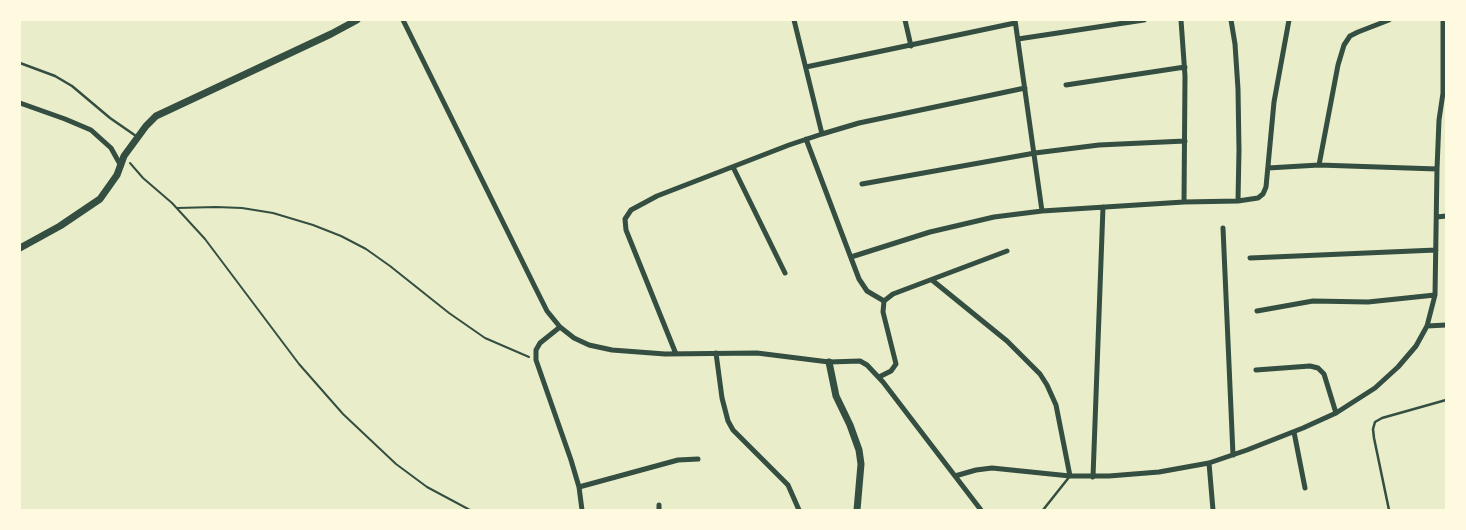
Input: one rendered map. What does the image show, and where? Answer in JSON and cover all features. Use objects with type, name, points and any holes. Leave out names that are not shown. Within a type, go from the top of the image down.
[{"type":"street","points":[[20,248],[60,226],[100,199],[109,188],[121,166],[124,156],[156,116],[357,20]]},
{"type":"street","points":[[403,20],[547,311],[560,328],[574,338],[589,345],[620,351],[676,354],[777,354],[829,362],[860,361],[867,364],[924,433],[981,510]]},
{"type":"street","points":[[794,20],[822,134]]},
{"type":"street","points":[[905,20],[911,46]]},
{"type":"street","points":[[1018,39],[1144,20]]},
{"type":"street","points":[[1181,20],[1185,68],[1184,202]]},
{"type":"street","points":[[1231,20],[1235,44],[1238,89],[1238,201]]},
{"type":"street","points":[[851,256],[930,232],[985,219],[1042,211],[1184,202],[1238,201],[1258,198],[1263,194],[1266,187],[1274,102],[1289,20]]},
{"type":"street","points":[[1319,165],[1344,45],[1350,36],[1389,20]]},
{"type":"street","points":[[955,476],[992,468],[1070,476],[1093,476],[1159,472],[1209,463],[1294,432],[1336,413],[1375,388],[1398,367],[1416,346],[1427,326],[1435,295],[1439,120],[1444,93],[1445,41],[1443,20]]},
{"type":"street","points":[[806,67],[911,46],[1015,21],[1042,211]]},
{"type":"street","points":[[1066,85],[1185,68]]},
{"type":"street","points":[[676,354],[626,230],[625,219],[627,214],[638,205],[822,134],[859,123],[1025,88]]},
{"type":"street","points":[[20,103],[65,118],[91,130],[111,148],[121,166]]},
{"type":"street","points":[[806,139],[859,279],[867,291],[884,301]]},
{"type":"street","points":[[862,184],[1035,153],[1099,145],[1185,141]]},
{"type":"street","points":[[1268,168],[1319,165],[1437,169]]},
{"type":"street","points":[[733,167],[785,273]]},
{"type":"street","points":[[1093,476],[1103,207]]},
{"type":"street","points":[[1437,217],[1446,216]]},
{"type":"street","points":[[1223,228],[1233,455]]},
{"type":"street","points":[[1250,258],[1436,250]]},
{"type":"street","points":[[879,377],[891,371],[896,364],[883,312],[884,301],[893,294],[1008,251]]},
{"type":"street","points":[[932,280],[1007,341],[1040,374],[1056,405],[1070,476]]},
{"type":"street","points":[[1257,311],[1313,302],[1368,302],[1435,295]]},
{"type":"street","points":[[1427,326],[1446,325]]},
{"type":"street","points":[[560,328],[540,342],[536,350],[536,360],[572,460],[579,487],[582,510]]},
{"type":"street","points":[[716,353],[722,398],[728,421],[733,430],[788,485],[799,510]]},
{"type":"street","points":[[829,362],[836,396],[859,450],[861,464],[857,510]]},
{"type":"street","points":[[1256,370],[1310,366],[1318,368],[1324,374],[1336,413]]},
{"type":"street","points":[[1294,432],[1304,488]]},
{"type":"street","points":[[579,487],[678,460],[698,459]]},
{"type":"street","points":[[1209,463],[1213,510]]},
{"type":"lane","points":[[20,63],[55,76],[72,86],[110,118],[138,138]]},
{"type":"lane","points":[[1390,510],[1374,438],[1373,429],[1375,422],[1382,418],[1446,400]]},
{"type":"lane","points":[[1043,510],[1070,476]]},
{"type":"path","points":[[124,156],[143,178],[177,208],[205,239],[299,364],[343,414],[396,464],[427,487],[470,510]]},
{"type":"path","points":[[177,208],[242,208],[273,213],[314,225],[341,236],[366,249],[449,313],[485,338],[536,360]]}]
